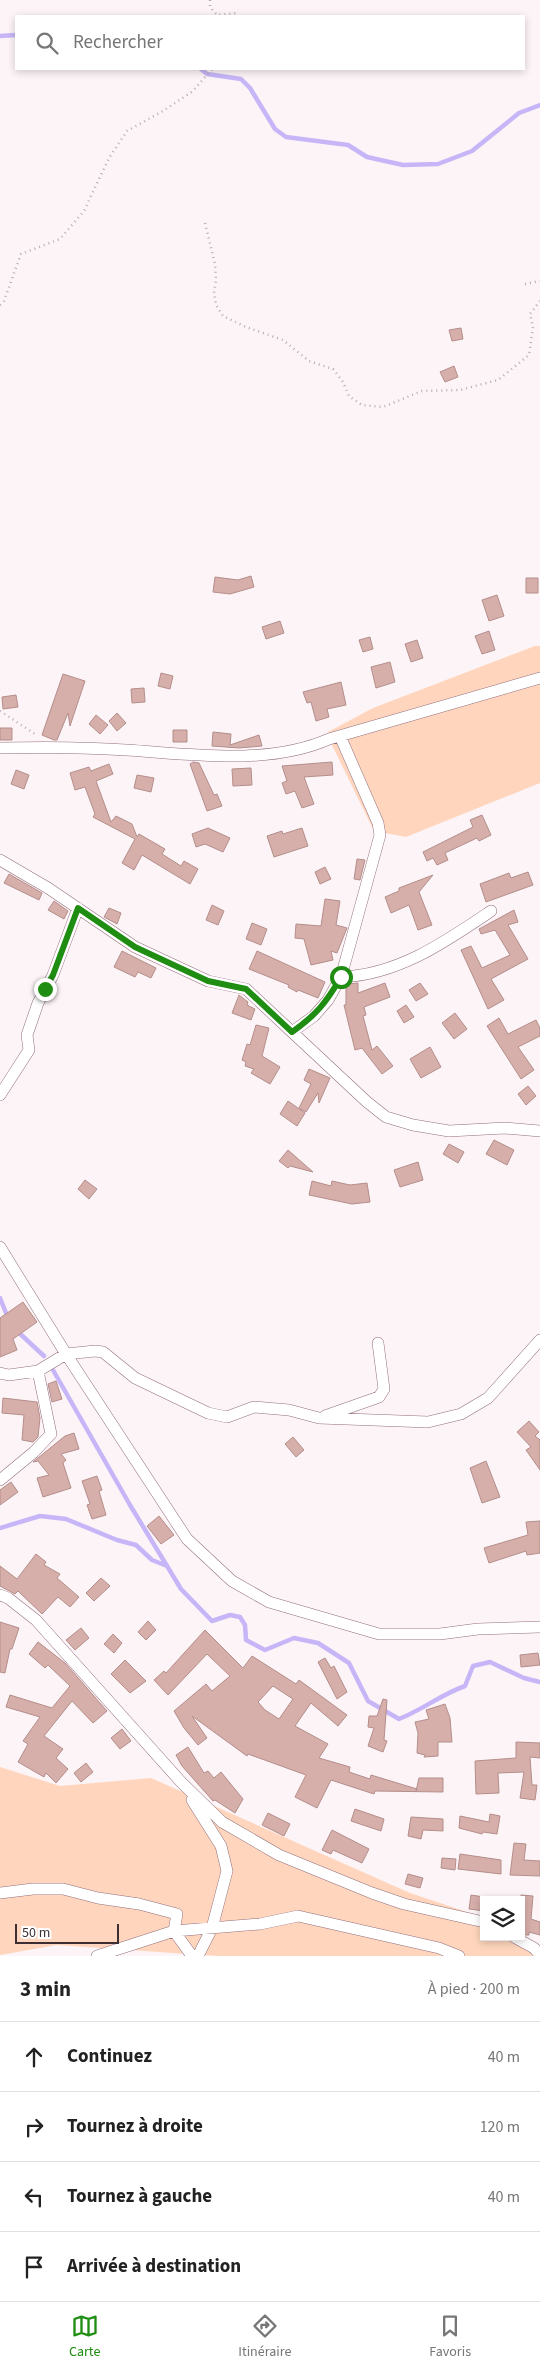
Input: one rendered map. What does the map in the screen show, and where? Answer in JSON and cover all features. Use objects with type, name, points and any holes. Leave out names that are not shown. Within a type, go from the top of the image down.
[{"type":"street","points":[[0,748],[52,746],[201,756],[248,755],[312,746],[340,736],[540,678]]},
{"type":"street","points":[[292,1032],[314,1016],[328,1000],[341,977],[380,835],[378,823],[340,736]]},
{"type":"street","points":[[0,860],[78,908],[135,947],[208,981],[246,989],[367,1102],[386,1117],[413,1125],[450,1131],[506,1128],[540,1131]]},
{"type":"street","points":[[0,1095],[29,1050],[27,1035],[38,1003],[53,975],[78,908]]},
{"type":"street","points":[[341,977],[366,976],[437,948],[491,910]]},
{"type":"street","points":[[0,1247],[66,1354],[187,1539],[232,1581],[269,1602],[379,1634],[432,1634],[478,1629],[540,1627]]},
{"type":"street","points":[[0,1373],[9,1375],[38,1371],[66,1354],[95,1351],[103,1352],[135,1378],[208,1414],[228,1417],[254,1407],[289,1410],[318,1418],[428,1422],[461,1414],[488,1398],[540,1340]]},
{"type":"street","points":[[318,1418],[379,1397],[384,1389],[378,1343]]},
{"type":"street","points":[[0,1480],[34,1452],[52,1434],[38,1371]]},
{"type":"street","points":[[0,1595],[8,1598],[36,1620],[181,1782],[222,1822],[279,1855],[318,1872],[404,1904],[480,1921]]},
{"type":"street","points":[[181,1782],[221,1846],[227,1871],[212,1928],[198,1956]]},
{"type":"street","points":[[0,1893],[63,1888],[98,1898],[139,1904],[177,1914],[174,1931],[192,1956]]},
{"type":"street","points":[[97,1956],[174,1931],[260,1924],[298,1916],[403,1939],[439,1948],[459,1956]]},
{"type":"street","points":[[521,1941],[534,1948],[540,1955]]},
{"type":"path","points":[[210,0],[210,7],[217,15],[237,13],[236,15]]},
{"type":"path","points":[[0,305],[4,301],[21,254],[60,238],[78,218],[84,211],[109,158],[127,131],[163,111],[193,90],[211,70]]},
{"type":"path","points":[[205,223],[215,264],[216,280],[214,293],[216,305],[223,316],[246,328],[283,340],[308,361],[333,369],[343,382],[349,396],[362,405],[384,407],[422,391],[460,390],[498,380],[529,355],[534,327],[530,314],[540,301]]},
{"type":"path","points":[[525,284],[540,281]]},
{"type":"path","points":[[0,711],[52,746]]},
{"type":"shaded area","points":[[535,646],[540,646],[540,783],[406,837],[374,831],[329,739],[328,732],[373,708]]},
{"type":"shaded area","points":[[0,1767],[60,1786],[151,1778],[410,1893],[476,1915],[480,1918],[480,1941],[514,1941],[523,1945],[533,1956],[217,1956],[57,1945],[0,1955]]},
{"type":"building","points":[[461,328],[463,339],[452,341],[449,330]]},
{"type":"building","points":[[454,366],[458,377],[445,382],[440,372]]},
{"type":"building","points":[[251,576],[254,587],[230,594],[213,592],[215,577],[238,580]]},
{"type":"building","points":[[526,578],[538,578],[538,593],[526,593]]},
{"type":"building","points":[[497,595],[504,616],[489,621],[482,600]]},
{"type":"building","points":[[280,621],[284,633],[266,639],[262,627]]},
{"type":"building","points":[[489,631],[495,650],[482,654],[475,636]]},
{"type":"building","points":[[370,637],[373,649],[363,652],[359,640]]},
{"type":"building","points":[[417,640],[423,658],[411,662],[405,644]]},
{"type":"building","points":[[390,662],[395,682],[376,688],[371,667]]},
{"type":"building","points":[[161,673],[173,676],[170,689],[158,686]]},
{"type":"building","points":[[63,674],[85,681],[70,726],[68,713],[57,740],[54,740],[42,735]]},
{"type":"building","points":[[341,682],[346,705],[327,709],[329,717],[316,721],[311,702],[307,703],[303,692]]},
{"type":"building","points":[[144,688],[145,702],[132,703],[131,689]]},
{"type":"building","points":[[16,695],[18,707],[3,709],[2,697]]},
{"type":"building","points":[[117,713],[126,723],[117,731],[109,721]]},
{"type":"building","points":[[96,715],[108,725],[100,734],[89,724]]},
{"type":"building","points":[[0,728],[12,728],[12,740],[0,740]]},
{"type":"building","points":[[173,730],[187,730],[187,742],[173,742]]},
{"type":"building","points":[[213,732],[231,734],[230,745],[259,735],[262,746],[239,748],[212,746]]},
{"type":"building","points":[[193,762],[199,763],[214,795],[217,794],[222,806],[207,811],[190,764]]},
{"type":"building","points":[[332,762],[333,775],[304,777],[314,804],[302,808],[295,791],[286,794],[282,783],[287,781],[282,766]]},
{"type":"building","points":[[109,764],[113,774],[96,781],[111,822],[116,816],[132,824],[137,837],[139,834],[165,849],[162,854],[181,866],[184,861],[198,869],[190,884],[142,855],[134,870],[122,863],[135,839],[93,817],[95,814],[85,787],[75,790],[70,773],[89,767],[91,771]]},
{"type":"building","points":[[251,768],[252,785],[233,786],[232,769]]},
{"type":"building","points":[[16,770],[29,775],[24,789],[11,784]]},
{"type":"building","points":[[137,775],[154,778],[151,792],[134,788]]},
{"type":"building","points":[[482,815],[491,835],[479,841],[477,838],[445,853],[448,860],[437,865],[433,858],[427,861],[423,852],[473,827],[470,820]]},
{"type":"building","points":[[208,828],[230,838],[223,852],[205,844],[196,847],[192,834]]},
{"type":"building","points":[[302,828],[308,846],[274,857],[267,836],[282,831],[283,834]]},
{"type":"building","points":[[357,859],[365,860],[360,880],[354,879]]},
{"type":"building","points":[[325,867],[331,879],[320,884],[315,872]]},
{"type":"building","points":[[528,872],[533,885],[486,902],[480,884],[509,873],[511,878]]},
{"type":"building","points":[[9,874],[42,893],[39,900],[4,883]]},
{"type":"building","points":[[433,875],[419,892],[432,925],[418,930],[409,905],[391,913],[385,897],[399,891],[399,888]]},
{"type":"building","points":[[325,899],[340,901],[336,925],[347,928],[337,953],[331,951],[333,960],[311,965],[304,939],[295,938],[296,924],[321,926]]},
{"type":"building","points":[[54,901],[68,911],[64,919],[48,910]]},
{"type":"building","points":[[212,905],[224,911],[218,925],[206,920]]},
{"type":"building","points":[[109,908],[121,913],[117,924],[104,917]]},
{"type":"building","points":[[514,910],[518,922],[508,925],[528,959],[491,979],[504,1000],[488,1009],[461,950],[471,946],[482,968],[510,955],[495,930],[481,934],[479,929]]},
{"type":"building","points":[[252,923],[267,929],[261,945],[246,939]]},
{"type":"building","points":[[122,951],[156,968],[151,978],[138,972],[135,977],[114,967]]},
{"type":"building","points":[[257,951],[325,982],[318,998],[298,990],[297,992],[288,987],[289,985],[249,969]]},
{"type":"building","points":[[358,983],[358,993],[385,983],[390,997],[364,1007],[366,1015],[363,1016],[372,1050],[377,1046],[393,1066],[382,1074],[362,1048],[355,1050],[344,1005],[346,1005],[346,984]]},
{"type":"building","points":[[420,983],[428,994],[416,1001],[409,990]]},
{"type":"building","points":[[239,995],[248,1002],[247,1005],[255,1009],[251,1020],[232,1013]]},
{"type":"building","points":[[406,1005],[414,1017],[404,1023],[397,1011]]},
{"type":"building","points":[[455,1013],[467,1029],[454,1039],[442,1023]]},
{"type":"building","points":[[499,1018],[508,1034],[536,1020],[540,1028],[540,1036],[518,1047],[534,1070],[521,1079],[487,1026]]},
{"type":"building","points":[[256,1025],[269,1028],[262,1056],[280,1067],[270,1084],[251,1073],[254,1069],[245,1066],[246,1062],[242,1060],[247,1044],[250,1045]]},
{"type":"building","points":[[430,1047],[441,1067],[421,1078],[410,1059]]},
{"type":"building","points":[[309,1069],[330,1078],[319,1103],[318,1093],[306,1112],[299,1108],[311,1084],[304,1080]]},
{"type":"building","points":[[528,1086],[536,1096],[526,1105],[518,1094]]},
{"type":"building","points":[[288,1101],[305,1113],[297,1126],[280,1114]]},
{"type":"building","points":[[494,1140],[514,1150],[507,1165],[486,1154]]},
{"type":"building","points":[[449,1144],[464,1152],[458,1163],[443,1154]]},
{"type":"building","points":[[288,1150],[313,1172],[290,1166],[288,1168],[279,1161]]},
{"type":"building","points":[[418,1162],[423,1180],[400,1187],[394,1170]]},
{"type":"building","points":[[85,1180],[97,1189],[89,1199],[78,1189]]},
{"type":"building","points":[[312,1181],[331,1186],[332,1181],[350,1185],[367,1183],[370,1202],[352,1204],[309,1195]]},
{"type":"building","points":[[23,1302],[37,1322],[13,1339],[17,1350],[0,1357],[0,1318]]},
{"type":"building","points":[[56,1381],[62,1399],[52,1402],[48,1384]]},
{"type":"building","points":[[3,1398],[37,1402],[40,1418],[38,1437],[33,1442],[22,1440],[24,1415],[2,1413]]},
{"type":"building","points":[[529,1421],[539,1432],[535,1436],[540,1440],[540,1470],[526,1450],[531,1447],[517,1432]]},
{"type":"building","points":[[74,1433],[79,1449],[61,1454],[66,1460],[63,1463],[71,1488],[43,1497],[37,1478],[49,1475],[38,1461],[33,1462],[65,1436]]},
{"type":"building","points":[[293,1437],[304,1450],[296,1457],[285,1444]]},
{"type":"building","points":[[486,1461],[500,1497],[482,1503],[470,1468]]},
{"type":"building","points":[[97,1476],[102,1490],[99,1491],[106,1515],[92,1519],[87,1505],[90,1504],[82,1481]]},
{"type":"building","points":[[11,1482],[18,1492],[0,1505],[0,1490]]},
{"type":"building","points":[[159,1516],[174,1535],[161,1544],[147,1526]]},
{"type":"building","points":[[540,1521],[540,1553],[527,1555],[526,1551],[489,1563],[484,1548],[528,1535],[526,1522]]},
{"type":"building","points":[[36,1554],[46,1562],[44,1565],[60,1574],[57,1578],[79,1597],[70,1607],[58,1597],[42,1614],[18,1591],[15,1594],[0,1586],[0,1566],[17,1579]]},
{"type":"building","points":[[101,1578],[110,1586],[94,1601],[86,1593]]},
{"type":"building","points":[[148,1621],[156,1630],[146,1640],[138,1632]]},
{"type":"building","points":[[0,1622],[19,1628],[12,1649],[10,1649],[5,1673],[0,1672]]},
{"type":"building","points":[[81,1628],[89,1638],[75,1650],[66,1640]]},
{"type":"building","points":[[205,1630],[243,1668],[252,1656],[296,1684],[299,1680],[347,1715],[338,1726],[311,1703],[295,1726],[328,1744],[319,1758],[350,1767],[349,1772],[370,1779],[371,1775],[416,1789],[419,1778],[443,1778],[443,1792],[375,1791],[374,1794],[331,1780],[317,1808],[295,1797],[306,1775],[248,1754],[247,1756],[192,1716],[207,1738],[198,1745],[184,1728],[174,1711],[206,1684],[212,1691],[230,1676],[207,1654],[168,1695],[154,1680],[164,1671],[166,1673]],"holes":[[[273,1686],[293,1699],[279,1719],[265,1710],[258,1702]]]},
{"type":"building","points":[[113,1634],[122,1643],[114,1653],[104,1644]]},
{"type":"building","points":[[38,1642],[65,1663],[107,1711],[93,1723],[72,1701],[44,1736],[63,1749],[56,1758],[68,1769],[56,1783],[46,1773],[44,1777],[18,1762],[28,1744],[23,1741],[40,1717],[6,1707],[10,1695],[52,1708],[70,1686],[48,1665],[45,1668],[29,1654]]},
{"type":"building","points":[[538,1653],[540,1665],[521,1667],[520,1655]]},
{"type":"building","points":[[325,1658],[331,1668],[334,1666],[347,1692],[337,1699],[318,1662]]},
{"type":"building","points":[[125,1660],[146,1681],[130,1693],[111,1674]]},
{"type":"building","points":[[383,1699],[387,1700],[384,1740],[387,1741],[383,1752],[368,1746],[374,1728],[368,1727],[369,1716],[377,1716]]},
{"type":"building","points":[[445,1704],[450,1718],[452,1742],[438,1742],[438,1756],[424,1757],[425,1755],[417,1753],[418,1733],[415,1722],[429,1719],[426,1710]]},
{"type":"building","points":[[122,1729],[131,1741],[120,1749],[111,1738]]},
{"type":"building","points":[[516,1742],[540,1743],[540,1758],[530,1757],[532,1785],[537,1785],[535,1800],[520,1798],[524,1772],[498,1773],[499,1793],[476,1794],[475,1761],[516,1758]]},
{"type":"building","points":[[188,1747],[204,1773],[208,1771],[214,1778],[221,1772],[243,1799],[235,1813],[215,1800],[213,1801],[182,1766],[176,1755]]},
{"type":"building","points":[[86,1763],[93,1772],[81,1782],[74,1773]]},
{"type":"building","points":[[355,1809],[384,1819],[381,1831],[351,1821]]},
{"type":"building","points":[[268,1813],[290,1824],[284,1836],[262,1825]]},
{"type":"building","points":[[490,1814],[500,1816],[497,1834],[483,1832],[482,1834],[459,1828],[460,1816],[489,1822]]},
{"type":"building","points":[[411,1817],[443,1819],[443,1831],[423,1830],[421,1839],[408,1836]]},
{"type":"building","points":[[332,1830],[369,1849],[362,1863],[333,1850],[331,1854],[322,1850]]},
{"type":"building","points":[[514,1843],[526,1844],[524,1860],[540,1861],[540,1876],[510,1875]]},
{"type":"building","points":[[460,1854],[501,1860],[501,1874],[458,1869]]},
{"type":"building","points":[[442,1858],[456,1859],[455,1870],[441,1868]]},
{"type":"building","points":[[408,1874],[423,1878],[420,1888],[405,1884]]},
{"type":"building","points":[[471,1895],[480,1896],[480,1910],[469,1909]]},
{"type":"building","points":[[521,1895],[533,1896],[531,1919],[540,1922],[540,1935],[529,1932],[529,1935],[525,1934],[525,1896]]},
{"type":"waterway","points":[[0,36],[15,35]]},
{"type":"waterway","points":[[202,70],[207,74],[241,79],[250,88],[275,129],[286,137],[348,145],[367,157],[403,165],[438,164],[472,151],[519,113],[540,105]]},
{"type":"waterway","points":[[0,1298],[8,1318]]},
{"type":"waterway","points":[[16,1330],[44,1356]]},
{"type":"waterway","points":[[53,1370],[130,1505],[181,1589],[212,1621],[230,1615],[240,1617],[245,1625],[246,1640],[265,1650],[294,1638],[318,1643],[349,1663],[368,1701],[399,1719],[465,1686],[473,1666],[490,1662],[524,1678],[540,1682]]},
{"type":"waterway","points":[[0,1528],[40,1516],[66,1519],[117,1540],[136,1545],[152,1560],[167,1566]]},
{"type":"route","points":[[45,989],[53,975],[78,908],[135,947],[208,981],[246,989],[292,1032],[314,1016],[328,1000],[341,977]]}]
